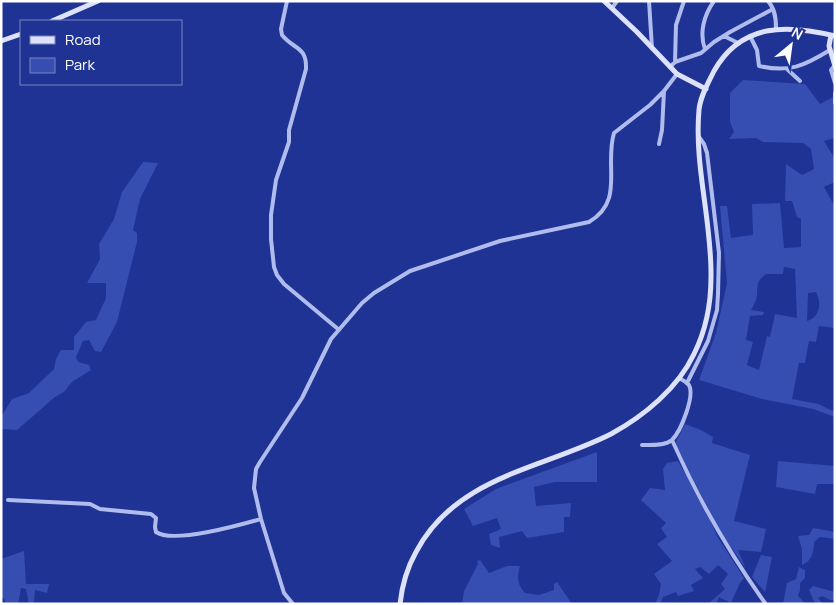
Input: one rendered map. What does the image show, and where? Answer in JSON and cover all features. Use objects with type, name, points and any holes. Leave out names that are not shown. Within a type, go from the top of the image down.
[{"type":"main road","points":[[54,20],[98,1]]},
{"type":"main road","points":[[604,1],[677,74],[706,89]]},
{"type":"main road","points":[[400,604],[404,579],[412,560],[422,541],[448,510],[498,479],[603,438],[620,429],[646,411],[679,378],[694,355],[707,318],[711,291],[710,257],[699,137],[699,111],[706,89],[723,57],[738,43],[750,36],[776,28],[833,35],[830,50],[835,66]]},
{"type":"main road","points":[[1,41],[20,34]]},
{"type":"street","points":[[287,1],[281,29],[282,35],[304,53],[306,69],[289,130],[289,142],[276,180],[270,239],[274,267],[277,275],[292,292],[338,329]]},
{"type":"street","points":[[612,8],[617,1]]},
{"type":"street","points":[[649,1],[652,48]]},
{"type":"street","points":[[675,62],[676,25],[684,1]]},
{"type":"street","points":[[705,49],[703,38],[704,22],[714,1]]},
{"type":"street","points":[[768,1],[776,18],[776,28]]},
{"type":"street","points":[[670,67],[675,62],[695,56],[746,22],[773,9]]},
{"type":"street","points":[[724,36],[738,43]]},
{"type":"street","points":[[750,36],[757,50],[759,66],[788,70],[805,64],[830,50]]},
{"type":"street","points":[[835,66],[831,70],[835,83]]},
{"type":"street","points":[[788,70],[800,82]]},
{"type":"street","points":[[293,604],[284,593],[261,519],[254,488],[256,469],[302,398],[325,348],[338,329],[374,293],[410,271],[500,241],[588,222],[597,217],[608,203],[614,133],[636,117],[664,91],[677,74]]},
{"type":"street","points":[[659,144],[662,130],[664,91]]},
{"type":"street","points":[[835,93],[835,102]]},
{"type":"street","points":[[687,383],[708,341],[717,310],[720,273],[707,153],[699,137]]},
{"type":"street","points":[[642,444],[663,444],[672,440],[680,427],[690,401],[690,392],[687,383],[679,378]]},
{"type":"street","points":[[672,440],[712,522],[765,603]]},
{"type":"street","points":[[8,500],[90,504],[100,509],[151,514],[156,518],[156,532],[164,535],[208,533],[261,519]]},
{"type":"green space","points":[[743,80],[805,84],[820,104],[835,96],[835,138],[824,141],[835,159],[835,182],[824,187],[835,207],[835,328],[819,326],[816,342],[809,341],[805,363],[799,363],[792,399],[818,404],[835,412],[835,417],[813,409],[762,399],[699,380],[716,333],[727,283],[720,206],[727,206],[731,238],[753,235],[752,204],[780,203],[784,248],[801,247],[801,219],[797,217],[792,201],[785,201],[786,164],[802,175],[814,169],[811,149],[803,143],[763,142],[756,138],[729,139],[734,132],[730,122],[730,93]],"holes":[[[784,267],[795,269],[797,318],[775,314],[770,337],[767,336],[759,370],[747,365],[753,342],[746,340],[750,316],[763,315],[764,312],[751,310],[756,299],[759,281],[766,274],[783,274]],[[816,292],[819,309],[815,316],[807,321],[808,293]]]},
{"type":"green space","points":[[143,162],[158,163],[140,199],[133,230],[137,233],[137,242],[117,322],[101,352],[95,351],[89,340],[83,341],[76,357],[78,362],[89,365],[91,370],[72,382],[64,392],[55,397],[17,430],[1,429],[1,417],[12,399],[29,393],[54,369],[56,359],[61,350],[74,350],[74,337],[86,322],[96,320],[106,298],[106,283],[87,283],[100,259],[99,244],[114,219],[122,192]]},
{"type":"green space","points":[[685,424],[713,437],[712,443],[750,455],[734,521],[766,529],[761,552],[738,550],[746,569],[720,531],[678,451],[676,442]]},
{"type":"green space","points":[[597,452],[597,482],[555,482],[534,487],[536,506],[571,503],[570,517],[564,517],[564,532],[527,538],[522,531],[499,537],[500,548],[491,545],[489,534],[501,529],[497,518],[473,526],[464,509],[496,489]]},
{"type":"green space","points":[[678,461],[709,517],[717,536],[744,578],[731,603],[719,597],[716,604],[708,604],[725,589],[721,584],[728,574],[718,565],[709,574],[700,567],[695,569],[703,578],[691,585],[694,591],[678,596],[676,592],[663,597],[660,604],[655,604],[661,584],[654,574],[672,561],[657,544],[667,537],[661,528],[666,523],[641,500],[650,488],[665,490],[663,469],[667,463]]},
{"type":"green space","points":[[778,461],[835,466],[835,484],[817,484],[815,494],[776,487]]},
{"type":"green space","points":[[813,528],[835,532],[835,539],[820,537],[814,542],[813,553],[810,559],[802,565],[802,549],[798,536],[809,535]]},
{"type":"green space","points":[[24,551],[26,584],[49,584],[47,593],[35,590],[34,604],[29,604],[26,589],[21,588],[18,604],[5,604],[5,600],[1,596],[1,559]]},
{"type":"green space","points":[[761,555],[772,557],[765,592],[752,577]]},
{"type":"green space","points":[[480,560],[489,573],[507,566],[520,566],[518,580],[520,587],[525,593],[539,595],[554,590],[554,584],[557,582],[572,604],[462,604],[464,591],[478,564],[477,561]]},
{"type":"green space","points":[[799,567],[805,570],[805,578],[800,583],[798,596],[806,604],[783,604],[787,583],[796,579]]},
{"type":"green space","points":[[813,586],[835,592],[835,600],[822,596],[818,598],[823,604],[815,604],[809,590]]}]
